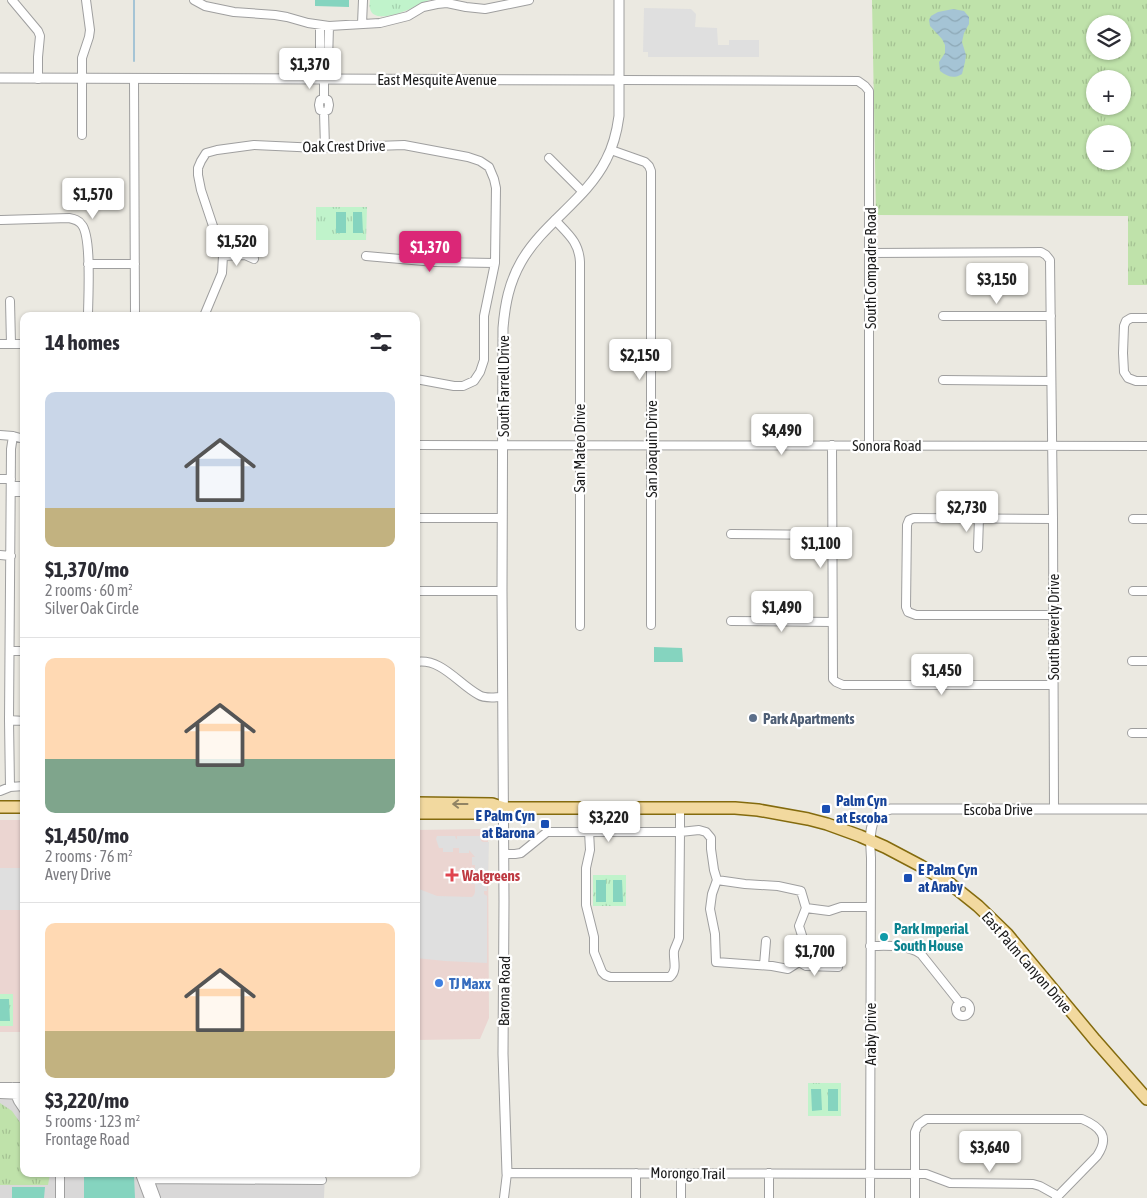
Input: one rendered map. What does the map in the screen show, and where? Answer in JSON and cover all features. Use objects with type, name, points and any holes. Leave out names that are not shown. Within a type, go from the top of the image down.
[{"type":"main road","name":"East Palm Canyon Drive","points":[[420,803],[492,804],[504,808],[735,808],[808,819],[870,840],[948,882],[978,906],[1007,934],[1147,1099]]},
{"type":"main road","points":[[0,807],[20,807]]},
{"type":"main road","name":"East Palm Canyon Drive","points":[[420,813],[492,813],[504,808]]},
{"type":"street","points":[[12,0],[40,36],[38,79]]},
{"type":"street","points":[[82,135],[82,58],[90,30],[86,0]]},
{"type":"street","points":[[194,0],[205,6],[234,12],[275,15],[329,26],[380,23],[408,16],[424,7],[437,4],[447,3],[485,9],[530,0]]},
{"type":"street","points":[[362,24],[363,0]]},
{"type":"street","name":"South Farrell Drive","points":[[504,808],[502,445],[503,328],[507,297],[510,284],[521,262],[534,243],[583,192],[606,162],[611,150],[618,124],[620,80],[619,0]]},
{"type":"street","points":[[320,25],[320,61],[324,66],[324,98],[328,100],[329,104],[328,110],[324,112],[324,148]]},
{"type":"street","points":[[324,66],[328,62],[329,26]]},
{"type":"street","name":"East Mesquite Avenue","points":[[0,78],[858,81],[869,91]]},
{"type":"street","points":[[134,79],[135,312]]},
{"type":"street","name":"South Compadre Road","points":[[869,91],[869,445]]},
{"type":"street","name":"Oak Crest Drive","points":[[223,256],[201,190],[198,175],[198,168],[206,154],[217,150],[254,144],[324,148],[404,145],[468,157],[480,161],[489,167],[496,188],[495,263]]},
{"type":"street","name":"San Joaquin Drive","points":[[611,150],[644,162],[651,171],[651,625]]},
{"type":"street","points":[[549,158],[583,192]]},
{"type":"street","points":[[1,220],[69,218],[82,224],[86,233],[88,312]]},
{"type":"street","name":"San Mateo Drive","points":[[555,220],[575,242],[579,253],[580,626]]},
{"type":"street","name":"South Beverly Drive","points":[[870,253],[1041,252],[1050,260],[1053,446],[1054,808]]},
{"type":"street","points":[[206,312],[222,273],[223,256],[244,255],[254,259]]},
{"type":"street","points":[[366,256],[435,262],[495,263],[484,316],[484,360],[480,372],[474,381],[463,386],[420,381]]},
{"type":"street","points":[[88,264],[135,264]]},
{"type":"street","points":[[10,300],[11,344]]},
{"type":"street","points":[[943,316],[1051,316]]},
{"type":"street","points":[[1147,318],[1131,318],[1126,321],[1124,326],[1124,372],[1128,378],[1136,381],[1147,381]]},
{"type":"street","points":[[0,344],[20,344]]},
{"type":"street","points":[[943,380],[1051,381]]},
{"type":"street","points":[[0,435],[20,439]]},
{"type":"street","points":[[10,787],[11,448],[13,436]]},
{"type":"street","name":"Sonora Road","points":[[420,445],[1147,446]]},
{"type":"street","points":[[832,445],[833,679],[843,685],[1053,685]]},
{"type":"street","points":[[0,479],[20,490]]},
{"type":"street","points":[[11,486],[20,486]]},
{"type":"street","points":[[420,518],[502,518]]},
{"type":"street","points":[[1053,519],[914,518],[909,520],[907,525],[906,607],[908,612],[916,615],[1054,615]]},
{"type":"street","points":[[978,518],[978,548]]},
{"type":"street","points":[[1133,519],[1147,519]]},
{"type":"street","points":[[731,534],[832,535]]},
{"type":"street","points":[[0,556],[11,556]]},
{"type":"street","points":[[420,591],[502,591]]},
{"type":"street","points":[[1133,591],[1147,591]]},
{"type":"street","points":[[731,621],[832,622]]},
{"type":"street","points":[[0,633],[10,633]]},
{"type":"street","points":[[10,651],[20,651]]},
{"type":"street","points":[[1132,660],[1147,661]]},
{"type":"street","points":[[420,661],[441,667],[479,696],[490,698],[502,697]]},
{"type":"street","points":[[9,720],[20,721]]},
{"type":"street","points":[[1132,733],[1147,733]]},
{"type":"street","points":[[0,791],[10,787],[20,786]]},
{"type":"street","name":"Barona Road","points":[[504,808],[503,1054],[507,1173]]},
{"type":"street","points":[[589,831],[590,854],[586,868],[586,906],[593,931],[594,952],[602,972],[605,976],[610,977],[670,977],[674,974],[674,950],[679,938],[680,808]]},
{"type":"street","name":"Escoba Drive","points":[[870,840],[871,827],[877,815],[891,808],[1147,809]]},
{"type":"street","points":[[504,854],[521,852],[547,832],[680,832],[699,830],[706,832],[711,838],[714,870],[717,880],[712,894],[710,909],[715,934],[716,962],[764,965],[788,969],[799,962],[805,945],[799,926],[806,908],[801,891],[778,886],[717,880]]},
{"type":"street","name":"Araby Drive","points":[[870,840],[870,1198]]},
{"type":"street","points":[[806,908],[829,911],[841,907],[870,907]]},
{"type":"street","points":[[764,965],[766,942]]},
{"type":"street","points":[[870,946],[904,946],[921,954],[960,1003]]},
{"type":"street","points":[[799,962],[806,966],[838,966]]},
{"type":"street","points":[[0,1087],[17,1092]]},
{"type":"street","points":[[0,1094],[17,1092]]},
{"type":"street","points":[[17,1092],[20,1105]]},
{"type":"street","points":[[915,1198],[915,1132],[918,1125],[926,1118],[1082,1119],[1102,1132],[1104,1140],[1102,1148],[1097,1156],[1057,1197]]},
{"type":"street","points":[[504,1198],[507,1173]]},
{"type":"street","name":"Morongo Trail","points":[[507,1173],[926,1174],[950,1183],[1033,1184],[1040,1186],[1057,1197]]},
{"type":"street","points":[[636,1173],[636,1198]]},
{"type":"street","points":[[681,1198],[682,1173]]},
{"type":"street","points":[[769,1174],[769,1198]]},
{"type":"street","points":[[60,1177],[60,1198]]},
{"type":"street","points":[[144,1177],[149,1198]]},
{"type":"street","points":[[145,1177],[156,1198]]},
{"type":"street","points":[[188,1177],[322,1180]]},
{"type":"shaded area","points":[[644,8],[691,9],[696,14],[695,27],[717,28],[718,45],[729,45],[729,40],[759,40],[759,57],[648,57],[648,52],[643,52]]},
{"type":"shaded area","points":[[0,820],[20,820],[20,1032],[0,1032]]},
{"type":"shaded area","points":[[480,829],[488,836],[489,1018],[480,1039],[420,1040],[420,830]]},
{"type":"shaded area","points":[[437,836],[455,836],[457,839],[457,836],[481,836],[481,841],[489,842],[488,876],[486,878],[487,891],[484,891],[484,894],[487,896],[487,963],[420,958],[420,889],[437,896],[472,897],[475,892],[475,884],[471,884],[471,872],[475,871],[475,865],[472,865],[472,857],[475,857],[469,850],[469,853],[459,853],[459,848],[453,848],[453,852],[443,852],[443,848],[439,848]]},
{"type":"shaded area","points":[[0,868],[20,868],[20,910],[0,910]]},
{"type":"shaded area","points":[[0,1088],[20,1088],[20,1177],[145,1177],[146,1179],[325,1177],[324,1198],[0,1198]]},
{"type":"green space","points":[[315,0],[349,0],[349,7],[315,6]]},
{"type":"green space","points":[[370,0],[430,0],[401,13],[379,16],[372,12]]},
{"type":"green space","points":[[872,0],[1147,0],[1147,285],[1128,285],[1128,216],[876,215]]},
{"type":"green space","points":[[316,207],[367,207],[366,240],[316,240]]},
{"type":"green space","points":[[336,212],[346,212],[346,233],[336,233]]},
{"type":"green space","points":[[353,212],[362,212],[363,233],[353,233]]},
{"type":"green space","points":[[654,647],[682,648],[683,662],[654,662]]},
{"type":"green space","points":[[593,875],[626,875],[626,906],[593,906]]},
{"type":"green space","points":[[596,880],[606,880],[606,902],[596,902]]},
{"type":"green space","points":[[613,880],[622,880],[623,902],[613,902]]},
{"type":"green space","points":[[0,994],[13,994],[13,1026],[0,1026]]},
{"type":"green space","points":[[0,999],[9,999],[10,1021],[0,1021]]},
{"type":"green space","points":[[808,1083],[841,1083],[841,1116],[808,1116]]},
{"type":"green space","points":[[811,1089],[821,1089],[822,1110],[812,1111]]},
{"type":"green space","points":[[828,1089],[838,1089],[838,1111],[828,1111]]},
{"type":"green space","points":[[0,1103],[12,1111],[20,1122],[20,1177],[49,1177],[48,1185],[0,1185]]},
{"type":"green space","points":[[84,1177],[134,1177],[135,1198],[84,1198]]},
{"type":"green space","points":[[12,1187],[45,1187],[44,1198],[12,1198]]},
{"type":"water","points":[[953,9],[964,11],[969,17],[969,24],[962,42],[966,55],[962,74],[954,77],[940,71],[939,62],[945,53],[945,45],[930,26],[929,20],[931,16],[938,12]]},
{"type":"waterway","points":[[134,0],[134,61]]},
{"type":"place","name":"Park Apartments","points":[[753,718]]},
{"type":"place","name":"Palm Cyn at Escoba","points":[[826,809]]},
{"type":"place","name":"E Palm Cyn at Barona","points":[[545,824]]},
{"type":"place","name":"Walgreens","points":[[452,875]]},
{"type":"place","name":"E Palm Cyn at Araby","points":[[908,878]]},
{"type":"place","name":"Park Imperial South House","points":[[884,937]]},
{"type":"place","name":"TJ Maxx","points":[[439,983]]}]
